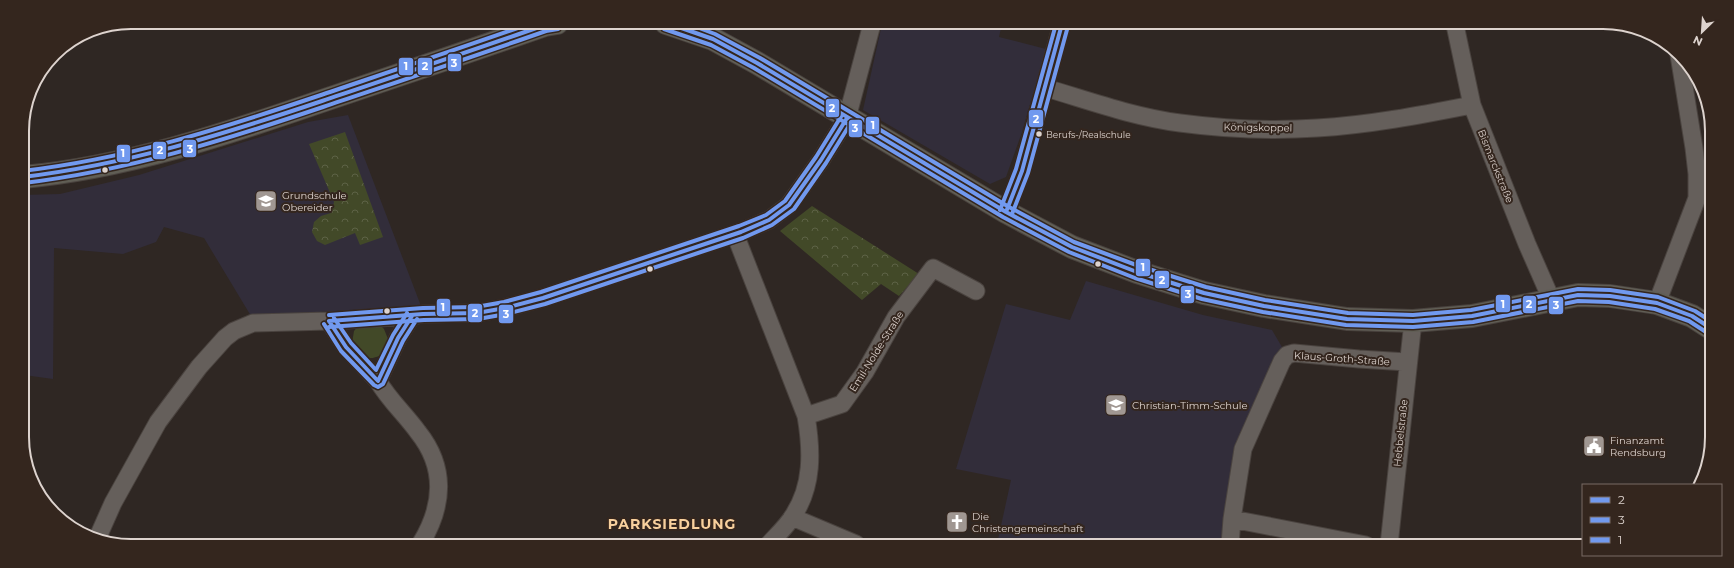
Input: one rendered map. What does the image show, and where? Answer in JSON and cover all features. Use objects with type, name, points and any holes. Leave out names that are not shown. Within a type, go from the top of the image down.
[{"type":"main road","points":[[29,176],[65,173],[124,161],[234,130],[533,29]]},
{"type":"main road","points":[[686,29],[713,39],[745,56],[1006,212],[1072,248],[1138,272],[1204,293],[1264,306],[1347,319],[1413,321],[1472,316],[1578,295],[1602,296],[1658,304],[1692,316],[1705,324]]},
{"type":"street","points":[[100,534],[113,503],[158,422],[199,367],[225,338],[234,331],[253,323],[329,321],[423,314],[477,313],[505,308],[544,298],[735,234],[769,220],[789,205],[821,160],[847,118],[871,29]]},
{"type":"street","points":[[1006,212],[1022,171],[1046,88],[1061,29]]},
{"type":"street","name":"Bismarckstraße","points":[[1456,29],[1472,105],[1527,244],[1552,301]]},
{"type":"street","points":[[1658,304],[1697,198],[1697,174],[1694,148],[1681,65]]},
{"type":"street","name":"Königskoppel","points":[[1046,88],[1119,110],[1179,123],[1237,128],[1316,128],[1385,121],[1472,105]]},
{"type":"street","points":[[735,234],[806,416],[810,438],[811,463],[806,492],[792,517],[773,539]]},
{"type":"street","name":"Emil-Nolde-Straße","points":[[806,416],[842,404],[866,372],[896,317],[933,268],[976,291]]},
{"type":"street","points":[[378,381],[398,338],[412,316]]},
{"type":"street","points":[[329,321],[346,347],[378,381],[387,395],[429,446],[436,462],[438,476],[438,503],[423,539]]},
{"type":"street","name":"Hebbelstraße","points":[[1390,539],[1407,362],[1413,321]]},
{"type":"street","name":"Klaus-Groth-Straße","points":[[1230,539],[1232,519],[1243,450],[1286,354],[1294,353],[1407,362]]},
{"type":"street","points":[[792,517],[844,539]]},
{"type":"street","points":[[1232,519],[1335,539]]},
{"type":"shaded area","points":[[881,29],[1001,29],[999,37],[1046,49],[1022,132],[1006,177],[990,184],[863,110]]},
{"type":"shaded area","name":"Grundschule Obereider","points":[[348,115],[421,306],[251,316],[204,238],[164,227],[156,242],[123,254],[54,248],[53,379],[29,376],[29,195],[60,194],[139,175],[308,122]]},
{"type":"shaded area","name":"Christian-Timm-Schule","points":[[1086,281],[1203,315],[1272,330],[1282,347],[1232,463],[1223,539],[998,539],[1011,480],[956,469],[1006,304],[1070,320]]},
{"type":"green space","points":[[345,132],[383,237],[360,245],[355,233],[325,245],[317,241],[312,232],[314,222],[321,216],[331,213],[334,202],[309,144]]},
{"type":"green space","points":[[812,206],[919,274],[899,296],[881,284],[862,300],[780,231]]},
{"type":"green space","points":[[380,325],[384,329],[388,339],[381,355],[367,358],[358,351],[352,343],[354,331],[358,326]]},
{"type":"transit line","name":"1","points":[[29,170],[61,166],[136,151],[209,131],[318,96],[515,29]]},
{"type":"transit line","name":"2","points":[[29,176],[138,156],[211,137],[533,29]]},
{"type":"transit line","name":"3","points":[[29,182],[139,162],[212,143],[546,31],[558,29]]},
{"type":"transit line","name":"3","points":[[664,29],[711,45],[754,68],[1003,217],[1069,252],[1135,278],[1202,299],[1263,312],[1346,325],[1413,327],[1473,322],[1578,301],[1609,302],[1655,309],[1689,321],[1705,331]]},
{"type":"transit line","name":"2","points":[[684,29],[713,39],[757,63],[1006,212],[1072,247],[1137,272],[1204,293],[1264,306],[1347,319],[1413,321],[1472,316],[1578,295],[1610,296],[1657,303],[1692,316],[1705,324]]},
{"type":"transit line","name":"1","points":[[702,29],[715,34],[760,58],[1009,207],[1074,242],[1139,266],[1206,287],[1265,300],[1348,313],[1413,315],[1471,310],[1578,289],[1610,290],[1658,297],[1695,311],[1705,317]]},
{"type":"transit line","name":"1","points":[[1000,210],[1016,169],[1055,29]]},
{"type":"transit line","name":"2","points":[[1006,212],[1022,171],[1061,29]]},
{"type":"transit line","name":"3","points":[[1012,214],[1028,173],[1067,29]]},
{"type":"transit line","name":"1","points":[[329,315],[423,308],[476,307],[504,302],[541,292],[739,226],[766,215],[785,201],[816,157],[842,115]]},
{"type":"transit line","name":"2","points":[[329,321],[423,314],[477,313],[505,308],[543,298],[741,232],[769,220],[789,205],[821,160],[847,118]]},
{"type":"transit line","name":"3","points":[[329,327],[424,320],[478,319],[506,314],[545,304],[743,238],[772,225],[794,209],[826,163],[852,121]]},
{"type":"transit line","name":"1","points":[[334,318],[351,343],[376,370],[393,335],[407,313]]},
{"type":"transit line","name":"2","points":[[329,321],[346,347],[378,381],[398,338],[412,316]]},
{"type":"transit line","name":"3","points":[[324,324],[341,351],[374,385],[378,387],[383,384],[403,341],[417,319]]},
{"type":"place","name":"Berufs-/Realschule","points":[[1039,134]]},
{"type":"place","name":"Grundschule Obereider","points":[[266,201]]},
{"type":"place","name":"Christian-Timm-Schule","points":[[1116,405]]},
{"type":"place","name":"Finanzamt Rendsburg","points":[[1594,446]]},
{"type":"place","name":"Die Christengemeinschaft","points":[[957,522]]},
{"type":"district","name":"PARKSIEDLUNG","points":[[672,524]]}]
